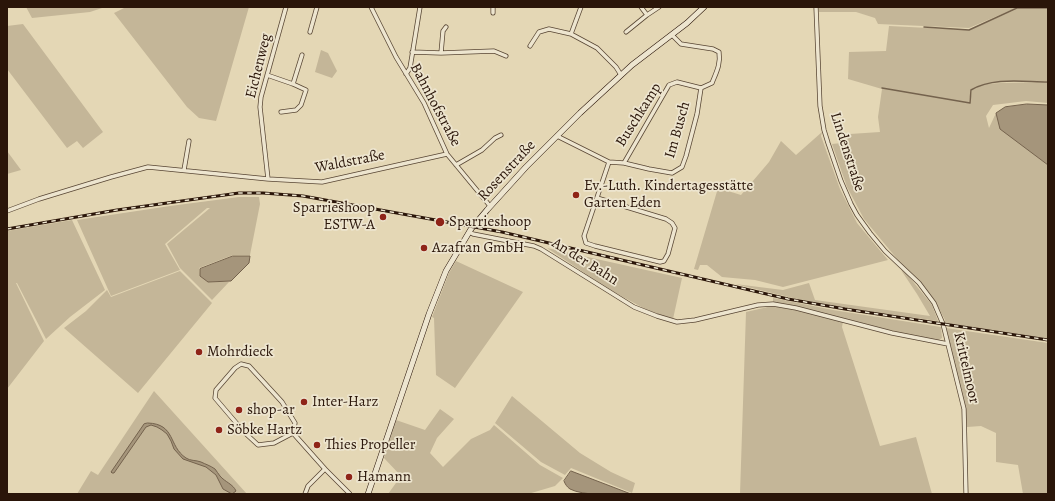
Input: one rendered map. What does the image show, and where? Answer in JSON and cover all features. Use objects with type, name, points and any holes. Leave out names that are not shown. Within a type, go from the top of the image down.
[{"type":"main road","name":"Rosenstraße","points":[[368,494],[429,314],[446,271],[469,232],[526,166],[557,136],[632,65],[687,23],[704,7]]},
{"type":"street","name":"Eichenweg","points":[[268,179],[260,107],[261,97],[286,7]]},
{"type":"street","points":[[310,32],[317,7]]},
{"type":"street","name":"Bahnhofstraße","points":[[371,7],[406,74],[424,102],[447,154],[490,206]]},
{"type":"street","points":[[406,74],[410,68],[420,7]]},
{"type":"street","points":[[493,7],[493,14]]},
{"type":"street","points":[[571,34],[581,7]]},
{"type":"street","points":[[641,7],[647,15]]},
{"type":"street","points":[[626,32],[659,7]]},
{"type":"street","name":"Lindenstraße","points":[[816,7],[820,106],[828,143],[841,181],[857,216],[885,252],[898,264]]},
{"type":"street","points":[[441,53],[443,31],[446,27]]},
{"type":"street","points":[[530,46],[540,32],[549,30],[571,34],[597,48],[616,67],[621,75]]},
{"type":"street","name":"Im Busch","points":[[557,136],[609,162],[624,163],[672,173],[682,167],[697,114],[702,88],[712,83],[718,68],[720,54],[713,49],[681,44],[672,35]]},
{"type":"street","points":[[412,52],[494,52],[506,56]]},
{"type":"street","points":[[294,84],[302,55]]},
{"type":"street","points":[[267,75],[294,84],[306,90],[301,105],[296,110],[281,112]]},
{"type":"street","name":"Buschkamp","points":[[624,163],[669,85],[677,82],[702,88]]},
{"type":"street","points":[[456,165],[482,150],[495,138],[501,135]]},
{"type":"street","points":[[184,170],[189,141]]},
{"type":"street","name":"Waldstraße","points":[[7,211],[39,199],[148,167],[268,179],[322,182],[447,154]]},
{"type":"street","points":[[596,198],[666,219],[672,223],[675,228],[668,254],[664,261],[660,262],[586,243],[584,236],[596,198],[609,162]]},
{"type":"street","name":"An der Bahn","points":[[469,232],[542,249],[634,307],[677,322],[696,320],[758,305],[773,304],[796,308],[892,333],[948,344]]},
{"type":"street","name":"Krittelmoor","points":[[898,264],[919,283],[934,303],[943,324],[964,409],[966,494]]},
{"type":"street","points":[[241,364],[249,366],[282,402],[295,423],[293,433],[274,442],[258,445],[244,432],[215,398],[216,390],[235,368],[241,364]]},
{"type":"street","points":[[293,433],[350,494]]},
{"type":"street","points":[[305,494],[308,486],[325,469]]},
{"type":"shaded area","points":[[26,7],[105,7],[90,12],[32,18]]},
{"type":"shaded area","points":[[126,7],[249,7],[216,121],[199,118],[187,107],[114,13]]},
{"type":"shaded area","points":[[818,7],[1044,7],[1016,8],[969,28],[878,24],[875,18],[856,12],[819,12]]},
{"type":"shaded area","points":[[1017,9],[1048,9],[1048,81],[1002,82],[983,84],[1048,82],[1048,103],[1026,101],[993,105],[986,116],[989,128],[996,113],[1001,129],[1048,165],[1048,339],[945,323],[945,320],[935,301],[921,283],[898,260],[864,219],[847,187],[832,144],[842,143],[846,136],[850,134],[880,132],[878,117],[882,89],[848,79],[849,52],[886,51],[889,26],[969,30]],"holes":[[[983,84],[972,90],[969,103],[971,90]]]},
{"type":"shaded area","points":[[23,24],[103,132],[83,148],[77,141],[67,148],[7,69],[7,26]]},
{"type":"shaded area","points":[[321,50],[328,53],[337,71],[332,78],[315,72]]},
{"type":"shaded area","points":[[1027,104],[1048,105],[1048,165],[1000,129],[996,113],[1005,107]]},
{"type":"shaded area","points":[[822,132],[821,136],[840,189],[857,223],[888,260],[783,287],[755,280],[722,277],[707,265],[700,265],[698,270],[694,269],[718,188],[741,195],[769,162],[781,141],[796,155]]},
{"type":"shaded area","points":[[7,151],[21,170],[7,174]]},
{"type":"shaded area","points":[[239,197],[259,197],[260,204],[250,255],[233,255],[199,268],[200,276],[208,282],[229,282],[212,300],[180,268],[167,244],[210,208],[207,208],[165,244],[180,270],[111,296],[77,220],[170,206]]},
{"type":"shaded area","points":[[72,220],[105,290],[70,317],[46,339],[16,283],[44,341],[7,389],[7,231]]},
{"type":"shaded area","points":[[547,248],[682,278],[673,319],[654,313],[624,298]]},
{"type":"shaded area","points":[[233,256],[250,256],[249,263],[231,281],[208,282],[200,276],[200,269]]},
{"type":"shaded area","points":[[456,261],[523,292],[455,388],[436,375],[434,318],[432,317],[449,273]]},
{"type":"shaded area","points":[[901,270],[906,273],[932,305],[938,321],[845,308],[793,298],[735,284],[783,290],[809,283],[815,300],[930,316]]},
{"type":"shaded area","points":[[180,271],[212,303],[138,393],[64,328],[86,311],[107,290],[111,297]]},
{"type":"shaded area","points":[[773,298],[833,310],[941,327],[942,338],[937,341],[896,332],[773,302]]},
{"type":"shaded area","points":[[772,306],[843,321],[842,327],[880,446],[916,437],[932,494],[740,494],[746,312]]},
{"type":"shaded area","points":[[946,328],[1048,343],[1048,494],[1023,494],[1018,465],[996,462],[996,433],[981,426],[967,427],[965,408]]},
{"type":"shaded area","points":[[154,391],[247,494],[77,494],[91,471],[98,475]]},
{"type":"shaded area","points":[[512,396],[580,453],[611,472],[635,483],[632,493],[571,468],[565,475],[541,462],[495,423]]},
{"type":"shaded area","points":[[440,409],[454,419],[437,438],[430,453],[443,467],[471,439],[490,430],[494,425],[540,465],[563,478],[555,486],[528,494],[388,494],[401,476],[384,458],[396,420],[425,430]]},
{"type":"shaded area","points":[[144,424],[157,424],[163,427],[168,431],[180,453],[188,459],[201,462],[215,469],[220,476],[236,491],[232,494],[223,489],[216,475],[206,467],[183,459],[174,449],[167,434],[151,425],[146,427],[114,473],[112,473],[111,472]]},
{"type":"shaded area","points":[[571,471],[631,494],[617,495],[583,493],[576,491],[569,488],[564,481]]},
{"type":"waterway","points":[[924,27],[969,30],[1017,8],[1048,8]]},
{"type":"waterway","points":[[882,88],[970,103],[971,90],[989,83],[1009,81],[1048,82]]},
{"type":"railway","points":[[7,229],[117,210],[239,193],[303,196],[502,232],[788,299],[1048,340]]},
{"type":"place","name":"Ev.-Luth. Kindertagesstätte Garten Eden","points":[[576,195]]},
{"type":"place","name":"Sparrieshoop ESTW-A","points":[[383,217]]},
{"type":"place","name":"Sparrieshoop","points":[[440,222]]},
{"type":"place","name":"Azafran GmbH","points":[[424,248]]},
{"type":"place","name":"Mohrdieck","points":[[199,352]]},
{"type":"place","name":"Inter-Harz","points":[[304,402]]},
{"type":"place","name":"shop-ar","points":[[239,410]]},
{"type":"place","name":"Söbke Hartz","points":[[219,430]]},
{"type":"place","name":"Thies Propeller","points":[[317,445]]},
{"type":"place","name":"Hamann","points":[[349,477]]}]
